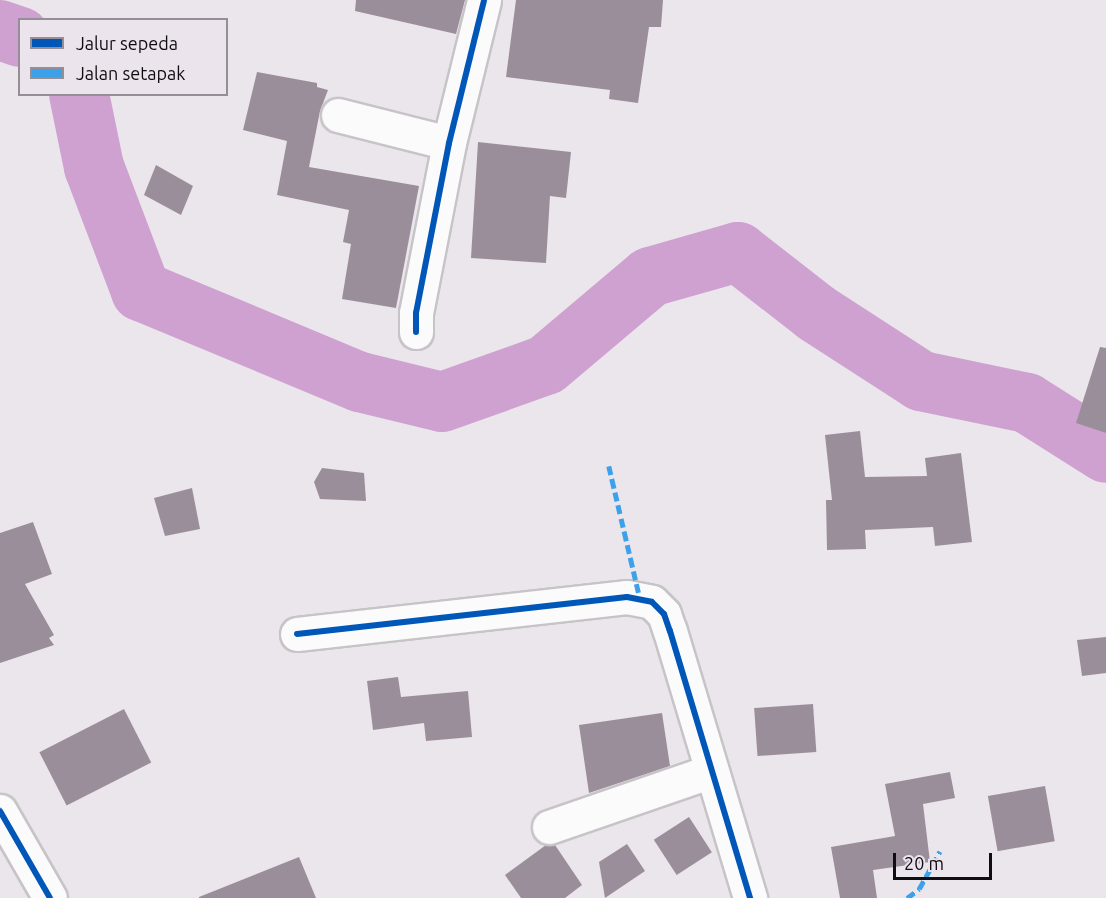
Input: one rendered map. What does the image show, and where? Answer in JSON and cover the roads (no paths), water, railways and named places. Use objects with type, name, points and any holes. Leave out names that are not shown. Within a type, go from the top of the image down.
[{"type":"street","points":[[416,332],[416,313],[449,143],[484,0]]},
{"type":"street","points":[[338,115],[449,143]]},
{"type":"street","points":[[297,634],[640,598],[652,602],[664,614],[750,898]]},
{"type":"street","points":[[549,827],[712,771]]},
{"type":"street","points":[[0,810],[51,898]]},
{"type":"waterway","points":[[0,30],[18,36]]},
{"type":"waterway","points":[[79,96],[94,167],[141,291],[360,382],[442,402],[546,365],[650,277],[738,252],[816,313],[921,381],[1027,403],[1106,453]]}]
